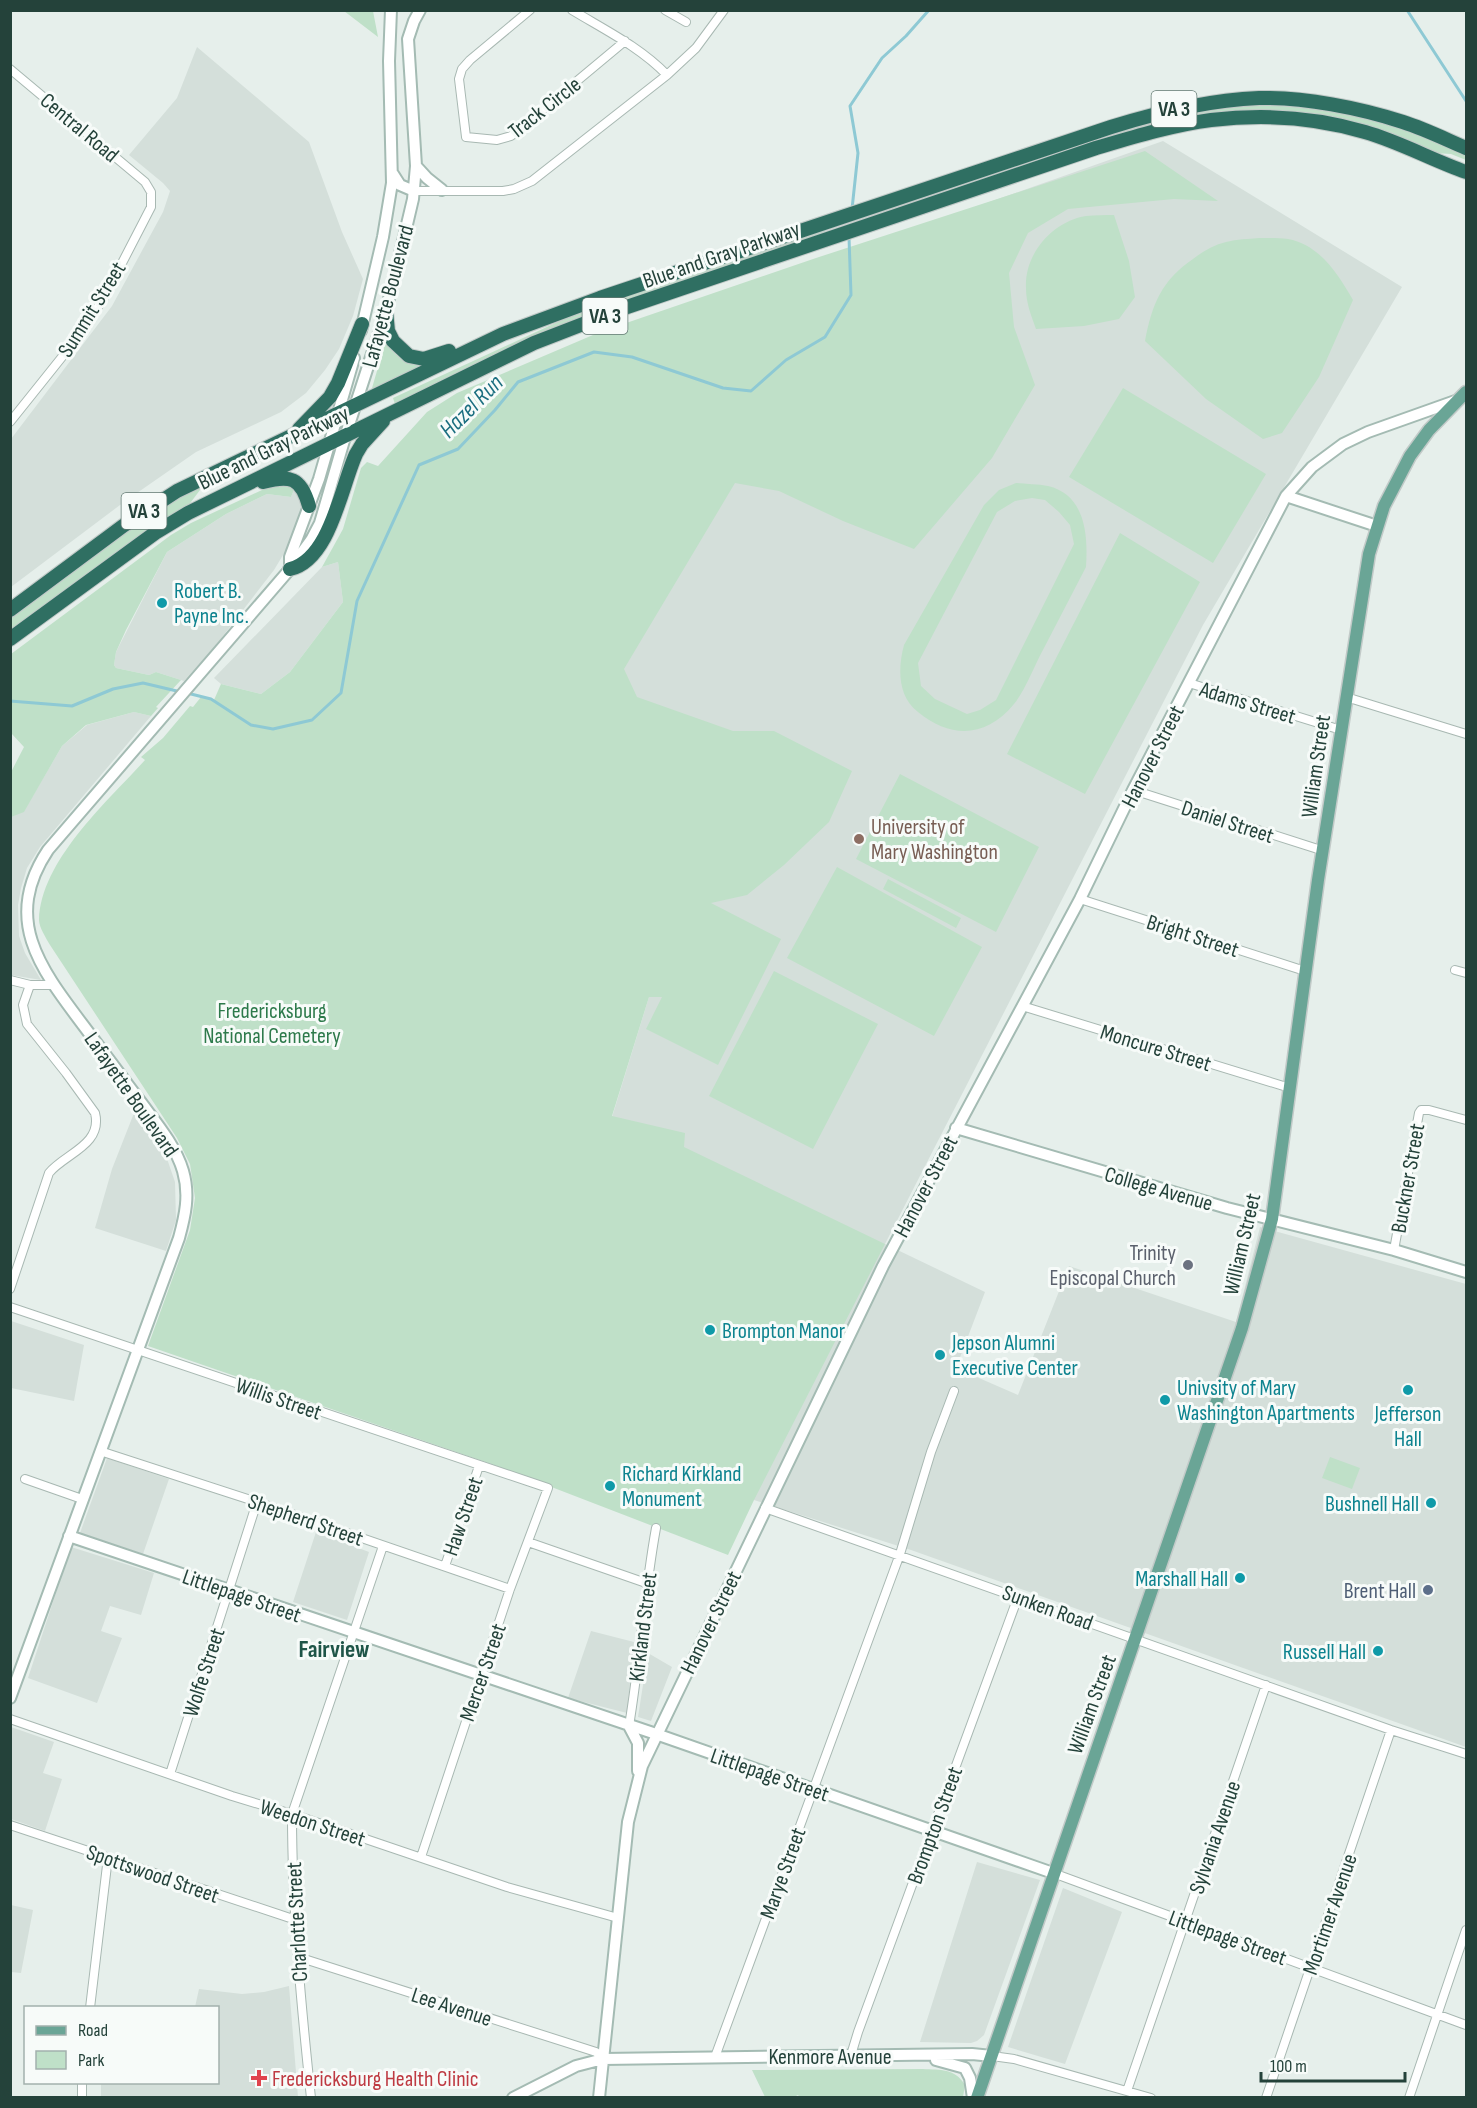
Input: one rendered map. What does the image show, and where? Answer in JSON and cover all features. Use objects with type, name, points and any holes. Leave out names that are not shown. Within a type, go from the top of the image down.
[{"type":"highway","name":"Blue and Gray Parkway","points":[[10,610],[149,508],[177,491],[224,466],[503,334],[600,298],[825,221],[1150,115],[1225,101],[1260,98],[1338,106],[1404,122],[1467,148]]},
{"type":"highway","name":"Blue and Gray Parkway","points":[[10,639],[155,533],[188,513],[534,344],[627,307],[1096,148],[1144,134],[1210,120],[1247,117],[1278,118],[1340,125],[1400,143],[1464,172]]},
{"type":"highway","points":[[386,311],[388,331],[393,341],[410,356],[424,359],[443,353],[469,350]]},
{"type":"highway","points":[[292,435],[330,397],[362,324]]},
{"type":"highway","points":[[290,569],[299,567],[313,554],[323,540],[356,454],[374,430],[395,410]]},
{"type":"highway","points":[[232,490],[285,478],[300,485],[309,506]]},
{"type":"main road","name":"William Street","points":[[975,2097],[992,2056],[1053,1873],[1137,1639],[1242,1328],[1272,1219],[1305,971],[1346,697],[1363,585],[1377,526],[1394,485],[1410,456],[1429,430],[1462,396]]},
{"type":"street","name":"Lafayette Boulevard","points":[[290,569],[290,557],[339,413],[383,237],[392,190],[389,61],[391,10]]},
{"type":"street","name":"Lafayette Boulevard","points":[[10,1698],[137,1351],[185,1216],[187,1203],[183,1171],[177,1155],[155,1121],[53,985],[36,955],[27,925],[28,897],[33,878],[48,850],[290,569],[320,523],[386,311],[414,190],[416,166],[407,51],[410,29],[420,10]]},
{"type":"street","name":"Track Circle","points":[[530,10],[462,69],[459,79],[466,137],[496,140],[511,136],[624,41]]},
{"type":"street","points":[[572,10],[624,41],[656,63],[667,75]]},
{"type":"street","points":[[665,10],[686,22]]},
{"type":"street","points":[[392,171],[400,185],[414,190],[503,191],[522,186],[532,181],[667,75],[696,48],[724,10]]},
{"type":"street","name":"Central Road","points":[[10,69],[115,155],[149,187]]},
{"type":"street","points":[[416,166],[442,190]]},
{"type":"street","name":"Summit Street","points":[[10,422],[74,342],[106,294],[151,207],[152,198],[149,187]]},
{"type":"street","name":"Hanover Street","points":[[599,2097],[628,1822],[642,1766],[871,1289],[1080,899],[1133,790],[1286,496],[1312,467],[1343,444],[1462,396]]},
{"type":"street","points":[[1286,496],[1377,526]]},
{"type":"street","name":"Adams Street","points":[[1189,683],[1341,730]]},
{"type":"street","points":[[1346,697],[1467,734]]},
{"type":"street","name":"Daniel Street","points":[[1133,790],[1324,851]]},
{"type":"street","name":"Bright Street","points":[[1080,899],[1305,971]]},
{"type":"street","points":[[1455,970],[1467,973]]},
{"type":"street","points":[[10,980],[30,985],[53,985]]},
{"type":"street","points":[[10,1289],[48,1173],[86,1143],[93,1134],[97,1120],[95,1113],[66,1073],[27,1024],[23,1005],[30,985]]},
{"type":"street","name":"Moncure Street","points":[[1022,1006],[1290,1088]]},
{"type":"street","name":"Buckner Street","points":[[1394,1250],[1419,1113],[1424,1109],[1467,1120]]},
{"type":"street","name":"College Avenue","points":[[956,1128],[1227,1208],[1394,1250],[1467,1272]]},
{"type":"street","name":"Willis Street","points":[[10,1307],[548,1488]]},
{"type":"street","name":"Marye Street","points":[[715,2057],[900,1554],[931,1452],[954,1391]]},
{"type":"street","name":"Shepherd Street","points":[[100,1451],[510,1589]]},
{"type":"street","name":"Haw Street","points":[[445,1566],[479,1466]]},
{"type":"street","points":[[25,1479],[82,1499]]},
{"type":"street","name":"Mercer Street","points":[[421,1857],[510,1589],[548,1488]]},
{"type":"street","name":"Wolfe Street","points":[[170,1774],[257,1502]]},
{"type":"street","name":"Sunken Road","points":[[765,1508],[1391,1730],[1467,1754]]},
{"type":"street","name":"Kirkland Street","points":[[629,1726],[637,1678],[646,1583],[656,1528]]},
{"type":"street","name":"Littlepage Street","points":[[69,1536],[656,1734],[932,1830],[1185,1920],[1467,2025]]},
{"type":"street","points":[[528,1542],[646,1583]]},
{"type":"street","name":"Charlotte Street","points":[[311,2097],[298,1957],[292,1857],[292,1814],[383,1546]]},
{"type":"street","name":"Brompton Street","points":[[851,2055],[1018,1597]]},
{"type":"street","name":"Sylvania Avenue","points":[[1127,2091],[1266,1685]]},
{"type":"street","name":"Weedon Street","points":[[10,1719],[507,1887],[618,1918]]},
{"type":"street","points":[[629,1726],[638,1743],[637,1784]]},
{"type":"street","name":"Mortimer Avenue","points":[[1266,2097],[1391,1730]]},
{"type":"street","name":"Spottswood Street","points":[[10,1825],[236,1902],[296,1920]]},
{"type":"street","points":[[90,2006],[108,1857]]},
{"type":"street","points":[[1409,2097],[1467,1930]]},
{"type":"street","name":"Lee Avenue","points":[[298,1957],[596,2052],[603,2059]]},
{"type":"street","name":"Kenmore Avenue","points":[[513,2097],[576,2066],[603,2059],[972,2054],[1014,2059],[1151,2097]]},
{"type":"street","points":[[918,2056],[964,2068],[970,2078],[975,2097]]},
{"type":"shaded area","points":[[197,47],[309,142],[342,232],[363,279],[353,316],[339,349],[306,393],[281,412],[196,452],[124,502],[11,587],[11,439],[112,306],[163,212],[170,191],[129,155],[177,98]]},
{"type":"shaded area","name":"University of Mary Washington","points":[[1163,141],[1402,287],[1203,625],[885,1244],[985,1292],[956,1368],[1018,1395],[1069,1266],[1236,1322],[1260,1227],[1466,1284],[1466,1747],[911,1550],[754,1500],[532,1377],[653,984],[597,694],[867,245]]},
{"type":"shaded area","points":[[295,487],[303,500],[302,510],[286,550],[274,570],[216,645],[184,681],[156,672],[149,675],[116,668],[114,665],[116,652],[167,552],[226,514],[267,494],[291,497]]},
{"type":"shaded area","points":[[338,562],[343,602],[290,672],[261,694],[221,684],[214,678],[322,567]]},
{"type":"shaded area","points":[[134,712],[151,716],[40,847],[27,868],[18,905],[19,936],[25,953],[41,980],[11,975],[10,817],[24,811],[62,746],[87,725]]},
{"type":"shaded area","points":[[136,1108],[164,1150],[175,1182],[176,1220],[166,1251],[95,1228],[112,1169]]},
{"type":"shaded area","points":[[11,1321],[84,1345],[74,1401],[11,1388]]},
{"type":"shaded area","points":[[107,1458],[169,1479],[143,1554],[80,1533]]},
{"type":"shaded area","points":[[316,1532],[369,1552],[347,1620],[293,1602]]},
{"type":"shaded area","points":[[71,1547],[154,1573],[141,1615],[110,1606],[101,1631],[122,1638],[97,1703],[28,1678]]},
{"type":"shaded area","points":[[591,1631],[634,1642],[627,1713],[568,1698]]},
{"type":"shaded area","points":[[648,1653],[672,1667],[651,1721],[638,1717]]},
{"type":"shaded area","points":[[11,1727],[54,1742],[43,1773],[62,1779],[45,1831],[11,1819]]},
{"type":"shaded area","points":[[977,1862],[1040,1880],[984,2035],[971,2043],[920,2042]]},
{"type":"shaded area","points":[[1063,1888],[1122,1912],[1065,2064],[1008,2047]]},
{"type":"shaded area","points":[[11,1905],[33,1910],[21,1973],[11,1972]]},
{"type":"shaded area","points":[[289,1986],[298,2097],[101,2097],[101,2084],[219,2084],[219,2006],[195,2006],[199,1989],[242,1994]]},
{"type":"green space","points":[[344,11],[373,11],[378,37]]},
{"type":"green space","points":[[1245,105],[1320,109],[1375,119],[1402,127],[1466,153],[1466,160],[1451,154],[1434,153],[1389,133],[1342,120],[1244,112],[886,215],[887,206],[1168,115]]},
{"type":"green space","name":"Fredericksburg National Cemetery","points":[[1145,151],[1218,201],[1174,199],[1068,209],[1028,233],[1009,273],[1014,327],[1035,385],[992,458],[914,549],[843,521],[779,491],[735,483],[624,669],[637,697],[733,731],[774,731],[852,771],[829,822],[784,865],[747,895],[711,903],[781,939],[718,1065],[646,1029],[662,997],[649,997],[612,1116],[685,1133],[684,1147],[885,1244],[728,1555],[497,1466],[148,1346],[190,1230],[195,1198],[190,1164],[177,1138],[45,936],[39,920],[43,898],[51,876],[78,833],[145,760],[141,757],[163,738],[190,706],[193,707],[201,697],[214,700],[221,684],[261,694],[290,672],[343,602],[338,562],[322,567],[343,529],[361,468],[367,462],[378,466],[427,412],[457,393],[600,332],[816,258]]},
{"type":"green space","points":[[1114,215],[1129,261],[1135,297],[1119,319],[1084,326],[1036,329],[1028,304],[1026,288],[1030,263],[1035,252],[1052,232],[1074,219]]},
{"type":"green space","points":[[825,228],[824,235],[395,404],[393,398],[577,313]]},
{"type":"green space","points":[[1288,239],[1310,247],[1327,262],[1353,300],[1319,377],[1282,433],[1263,439],[1206,399],[1145,341],[1155,304],[1173,275],[1201,253],[1217,245],[1234,240]]},
{"type":"green space","points":[[386,340],[400,357],[422,365],[373,389],[372,388]]},
{"type":"green space","points":[[1123,388],[1266,474],[1213,563],[1069,477]]},
{"type":"green space","points":[[277,483],[295,487],[291,497],[267,494],[226,514],[167,552],[126,630],[116,652],[114,665],[116,668],[149,675],[156,672],[181,680],[156,707],[158,708],[151,716],[134,712],[86,725],[62,746],[24,812],[11,817],[10,774],[24,747],[11,733],[11,654],[171,535],[191,523]]},
{"type":"green space","points":[[1016,483],[1040,485],[1061,491],[1070,498],[1077,507],[1085,530],[1086,567],[1014,704],[1003,715],[980,729],[955,730],[930,721],[918,712],[906,698],[900,672],[902,654],[904,645],[984,505],[999,490]],"holes":[[[1032,498],[1045,500],[1070,525],[1074,544],[996,700],[980,710],[967,714],[935,699],[921,686],[918,663],[997,512],[1015,501]]]},
{"type":"green space","points":[[203,486],[188,506],[11,633],[10,618],[141,521]]},
{"type":"green space","points":[[1120,533],[1200,582],[1085,794],[1007,754]]},
{"type":"green space","points":[[900,774],[1039,847],[996,932],[856,859]]},
{"type":"green space","points":[[837,867],[982,947],[934,1036],[787,958]]},
{"type":"green space","points":[[888,879],[961,918],[956,928],[883,889]]},
{"type":"green space","points":[[774,971],[878,1024],[813,1149],[709,1096]]},
{"type":"green space","points":[[1330,1457],[1360,1468],[1352,1489],[1322,1478]]},
{"type":"green space","points":[[923,2069],[947,2071],[957,2075],[965,2085],[963,2097],[800,2098],[798,2095],[765,2097],[752,2070]]},
{"type":"waterway","name":"Hazel Run","points":[[852,209],[858,153],[850,106],[882,58],[929,10]]},
{"type":"waterway","points":[[1407,10],[1466,101]]},
{"type":"waterway","name":"Hazel Run","points":[[187,693],[211,699],[251,725],[273,729],[312,720],[341,693],[357,601],[419,465],[458,449],[518,382],[594,352],[632,357],[723,388],[751,391],[786,360],[825,337],[851,295],[849,237]]},
{"type":"waterway","name":"Hazel Run","points":[[10,701],[72,706],[113,689],[143,683],[181,692]]},
{"type":"place","name":"Robert B. Payne Inc.","points":[[162,603]]},
{"type":"place","name":"University of Mary Washington","points":[[859,839]]},
{"type":"place","name":"Trinity Episcopal Church","points":[[1188,1265]]},
{"type":"place","name":"Brompton Manor","points":[[710,1330]]},
{"type":"place","name":"Jepson Alumni Executive Center","points":[[940,1355]]},
{"type":"place","name":"Jefferson Hall","points":[[1408,1390]]},
{"type":"place","name":"Univsity of Mary Washington Apartments","points":[[1165,1400]]},
{"type":"place","name":"Richard Kirkland Monument","points":[[610,1486]]},
{"type":"place","name":"Bushnell Hall","points":[[1431,1503]]},
{"type":"place","name":"Marshall Hall","points":[[1240,1578]]},
{"type":"place","name":"Brent Hall","points":[[1428,1590]]},
{"type":"place","name":"Russell Hall","points":[[1378,1651]]},
{"type":"place","name":"Fredericksburg Health Clinic","points":[[259,2078]]},
{"type":"district","name":"Fairview","points":[[334,1649]]}]
